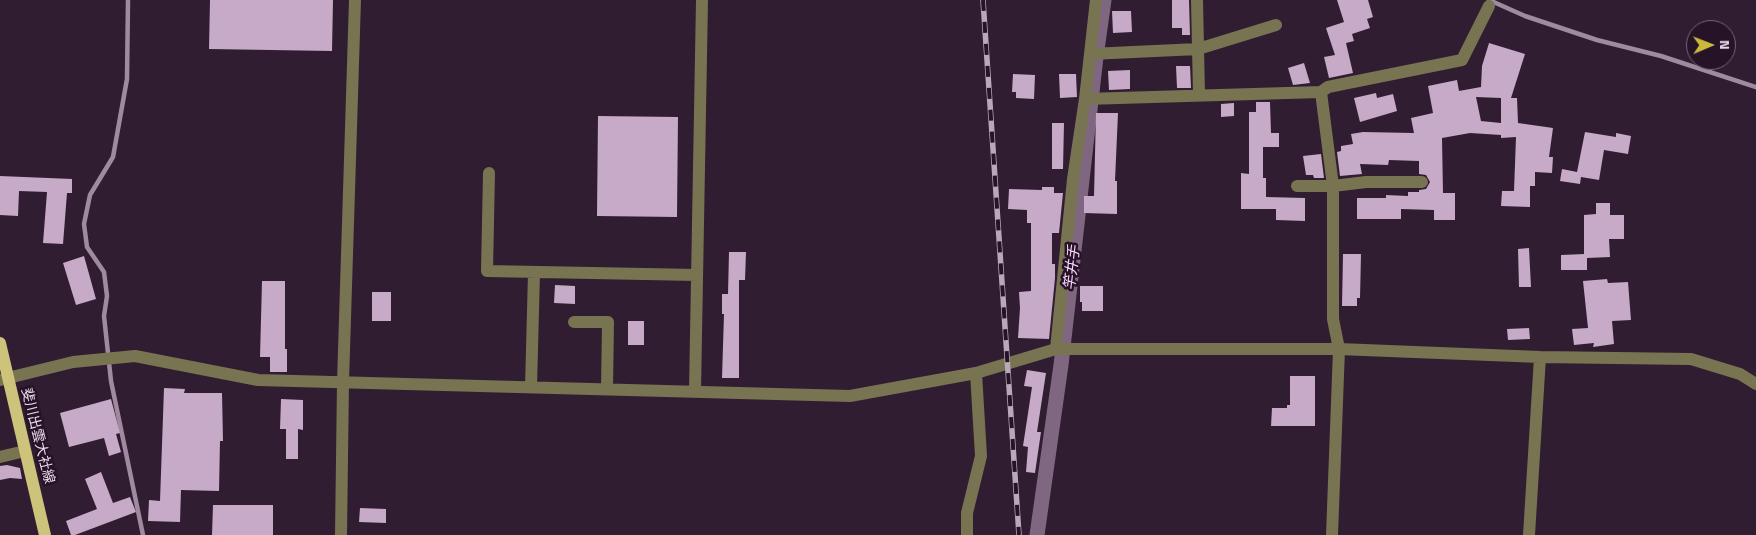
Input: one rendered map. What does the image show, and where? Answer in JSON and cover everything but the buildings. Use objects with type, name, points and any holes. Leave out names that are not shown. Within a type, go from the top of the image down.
[{"type":"main road","name":"斐川出雲大社線","points":[[0,344],[4,379],[25,451],[45,535]]},
{"type":"street","points":[[341,535],[343,382],[355,0]]},
{"type":"street","points":[[695,391],[702,0]]},
{"type":"street","points":[[1056,349],[1073,179],[1085,99],[1096,0]]},
{"type":"street","points":[[1198,0],[1199,95]]},
{"type":"street","points":[[1085,99],[1322,92],[1328,87],[1462,60],[1489,6]]},
{"type":"street","points":[[1090,54],[1198,49],[1276,25]]},
{"type":"street","points":[[1322,92],[1333,186],[1333,319],[1339,349],[1332,535]]},
{"type":"street","points":[[489,173],[488,271],[697,275]]},
{"type":"street","points":[[1297,186],[1333,186],[1366,182],[1422,182]]},
{"type":"street","points":[[531,387],[534,273]]},
{"type":"street","points":[[574,322],[608,322],[607,389]]},
{"type":"street","points":[[4,379],[73,362],[135,356],[258,380],[850,396],[976,373],[1056,349],[1339,349],[1540,357],[1691,359],[1740,374],[1756,384]]},
{"type":"street","points":[[1529,535],[1540,357]]},
{"type":"street","points":[[967,535],[967,512],[981,456],[976,373]]},
{"type":"street","points":[[0,457],[25,451]]},
{"type":"waterway","points":[[128,0],[127,79],[113,157],[90,195],[84,224],[87,247],[104,272],[107,296],[104,316],[111,381],[143,535]]},
{"type":"waterway","name":"竿井手","points":[[1037,535],[1061,365],[1104,0]]},
{"type":"waterway","points":[[1489,0],[1525,16],[1597,40],[1661,56],[1756,87]]},
{"type":"railway","points":[[983,0],[1019,535]]}]
